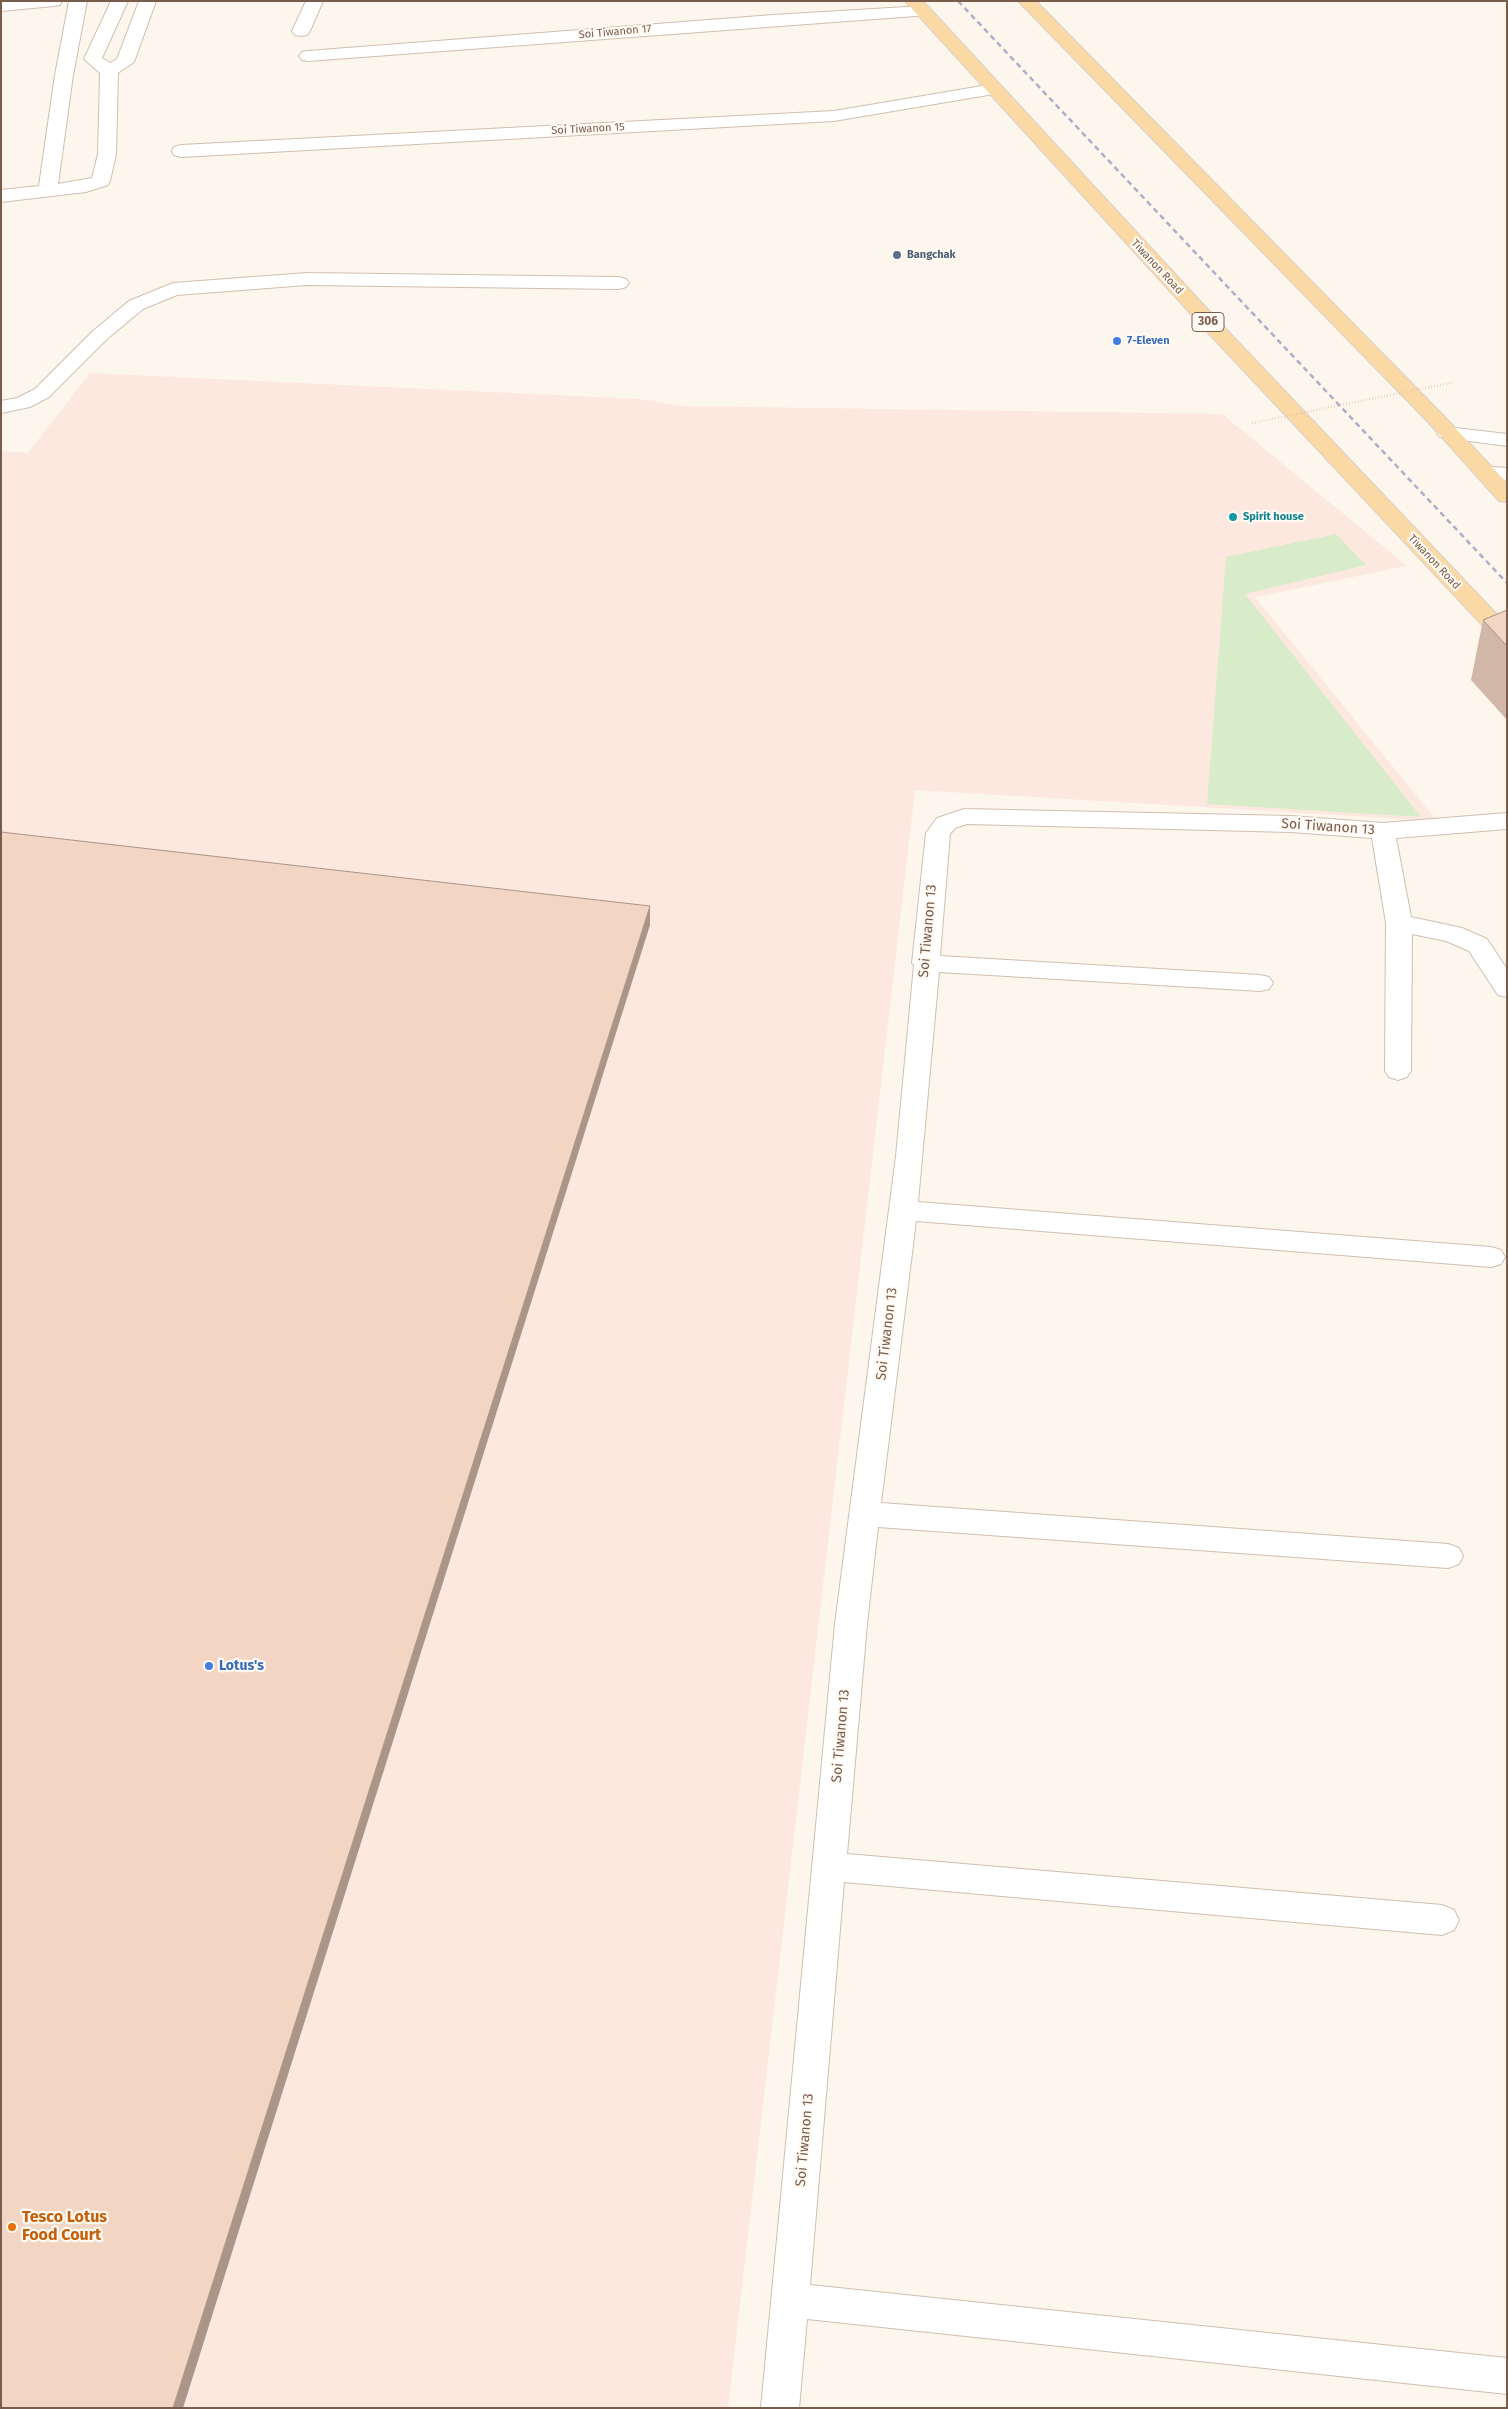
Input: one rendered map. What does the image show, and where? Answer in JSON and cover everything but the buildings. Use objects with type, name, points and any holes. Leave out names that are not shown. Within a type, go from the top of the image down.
[{"type":"main road","points":[[1026,1],[1507,496]]},
{"type":"main road","name":"Tiwanon Road","points":[[918,6],[1218,332],[1507,638]]},
{"type":"street","points":[[1,6],[54,1]]},
{"type":"street","points":[[48,191],[64,75],[78,1]]},
{"type":"street","points":[[109,71],[92,59],[120,1]]},
{"type":"street","points":[[109,71],[124,62],[148,1]]},
{"type":"street","points":[[301,31],[315,1]]},
{"type":"street","name":"Soi Tiwanon 17","points":[[308,56],[773,20],[918,6]]},
{"type":"street","points":[[1,217],[10,195],[91,186],[101,181],[107,154],[109,71]]},
{"type":"street","name":"Soi Tiwanon 15","points":[[181,150],[834,116],[994,89]]},
{"type":"street","points":[[1,408],[23,403],[42,393],[100,335],[136,305],[173,289],[307,279],[619,283]]},
{"type":"street","points":[[1447,433],[1507,440]]},
{"type":"street","points":[[1484,472],[1507,474]]},
{"type":"street","name":"Soi Tiwanon 13","points":[[780,2408],[851,1624],[910,1156],[925,963],[938,833],[946,823],[964,816],[1291,824],[1383,831],[1507,821]]},
{"type":"street","points":[[1383,831],[1399,924],[1398,1071]]},
{"type":"street","points":[[1399,924],[1453,934],[1478,945],[1507,988]]},
{"type":"street","points":[[925,963],[1260,983]]},
{"type":"street","points":[[902,1210],[1490,1257]]},
{"type":"street","points":[[865,1514],[1448,1556]]},
{"type":"street","points":[[830,1867],[1442,1920]]},
{"type":"street","points":[[790,2300],[1507,2376]]},
{"type":"path","points":[[1252,423],[1455,382]]},
{"type":"shaded area","points":[[90,373],[639,399],[683,406],[1222,414],[1407,566],[1255,597],[1437,821],[915,790],[728,2408],[1,2408],[1,451],[28,453]]},
{"type":"green space","points":[[1336,534],[1366,565],[1245,594],[1421,817],[1207,804],[1226,557]]},
{"type":"railway","points":[[958,1],[1507,583]]},
{"type":"place","name":"Bangchak","points":[[897,255]]},
{"type":"place","name":"7-Eleven","points":[[1117,341]]},
{"type":"place","name":"Spirit house","points":[[1233,517]]},
{"type":"place","name":"Lotus's","points":[[209,1666]]},
{"type":"place","name":"Tesco Lotus Food Court","points":[[12,2227]]}]
